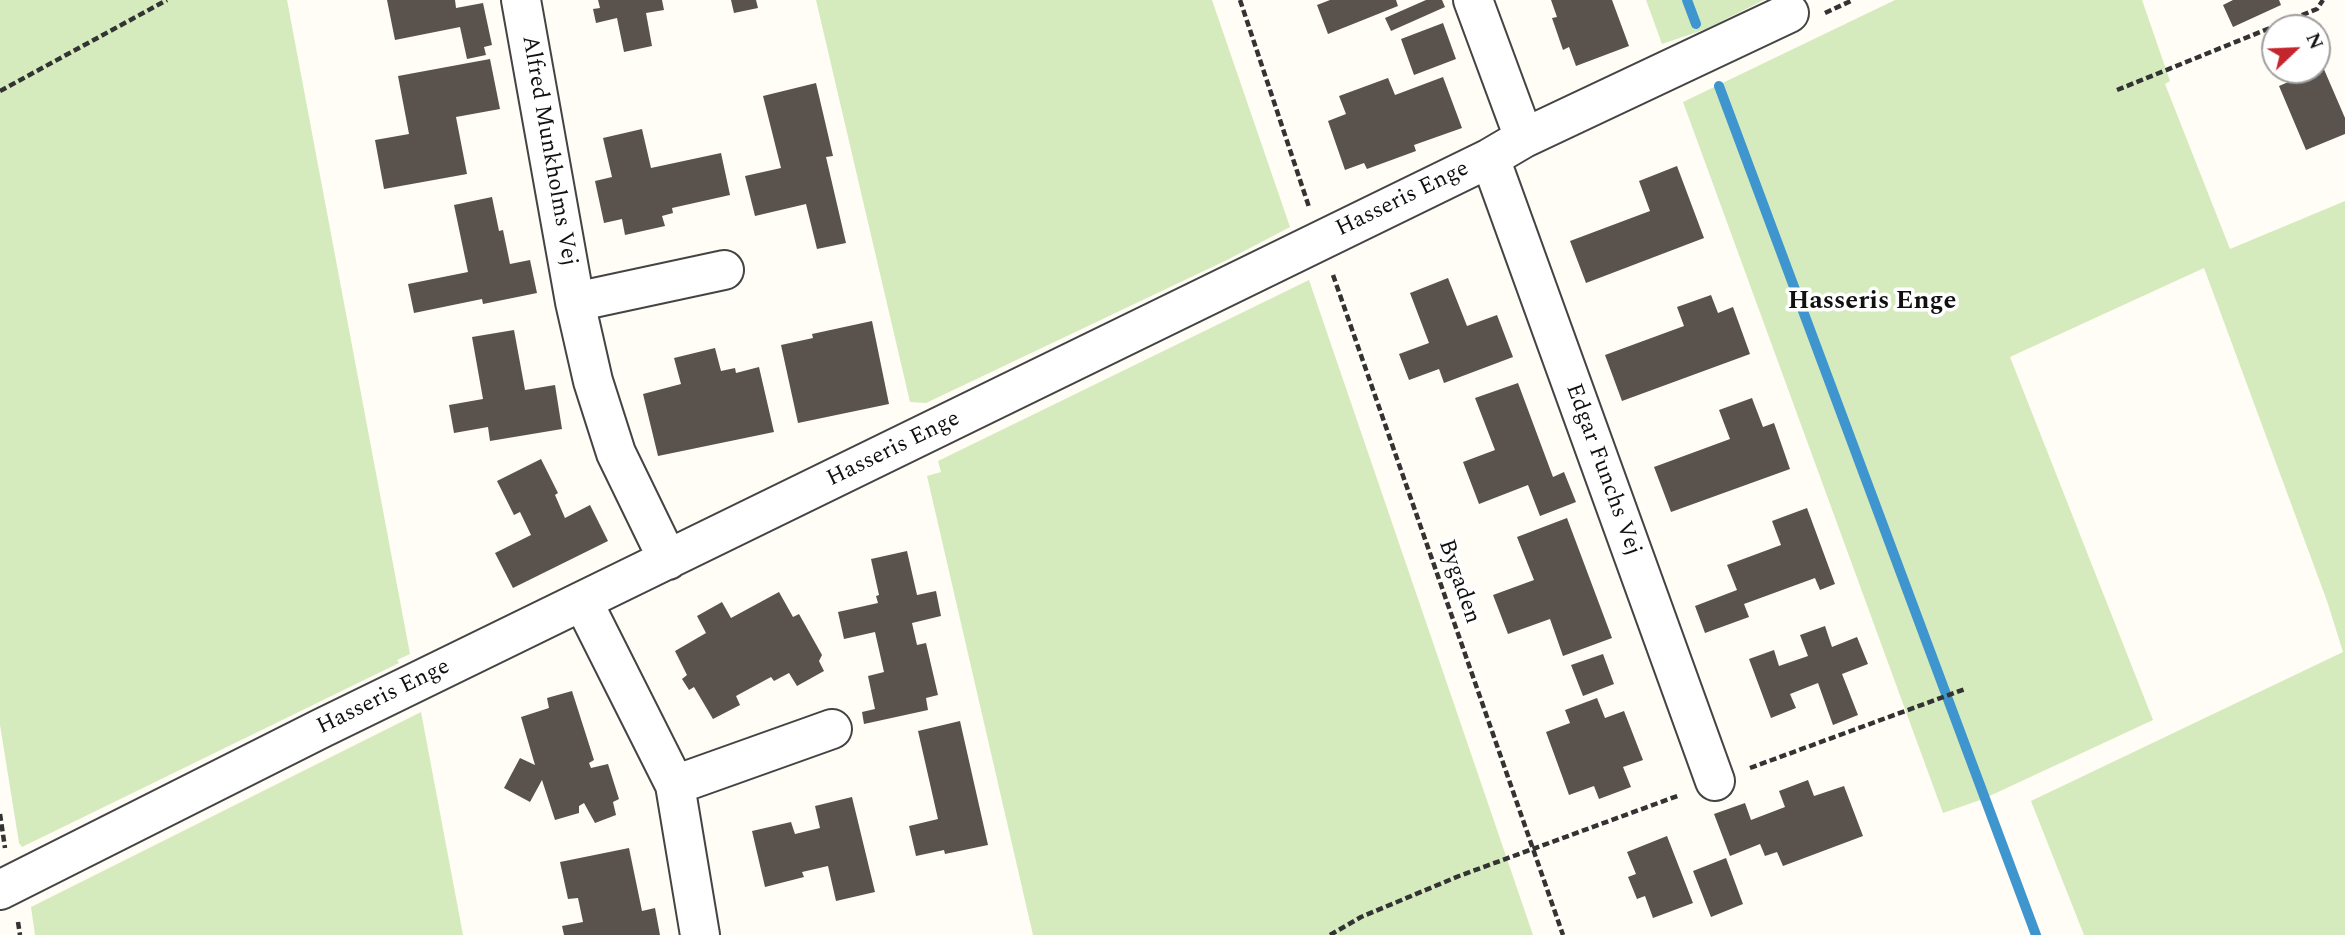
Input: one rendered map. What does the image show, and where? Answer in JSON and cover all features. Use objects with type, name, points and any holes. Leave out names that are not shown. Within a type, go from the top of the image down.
[{"type":"street","name":"Alfred Munkholms Vej","points":[[521,0],[575,302],[593,381],[615,453],[668,560]]},
{"type":"street","points":[[1473,0],[1524,138]]},
{"type":"street","name":"Hasseris Enge","points":[[0,890],[322,728],[1490,158],[1524,138],[1789,13]]},
{"type":"street","name":"Edgar Funchs Vej","points":[[1490,158],[1714,781]]},
{"type":"street","points":[[575,302],[724,270]]},
{"type":"street","points":[[583,602],[675,785],[700,935]]},
{"type":"street","points":[[675,785],[832,729]]},
{"type":"path","points":[[0,91],[167,0]]},
{"type":"path","name":"Bygaden","points":[[1240,0],[1320,240],[1563,935]]},
{"type":"path","points":[[2117,90],[2317,9],[2323,0]]},
{"type":"path","points":[[1330,935],[1361,917],[1459,876],[1965,689]]},
{"type":"green space","points":[[0,0],[287,0],[410,654],[397,660],[399,663],[22,847],[19,843],[0,725]]},
{"type":"green space","points":[[816,0],[1212,0],[1290,227],[1229,259],[926,403],[910,402]]},
{"type":"green space","points":[[1646,0],[1764,0],[1706,29],[1662,44]]},
{"type":"green space","points":[[1895,0],[2142,0],[2170,81],[2165,84],[2230,249],[2345,201],[2345,935],[2084,935],[2031,801],[2343,652],[2327,601],[2204,268],[2010,357],[2153,720],[1983,799],[1943,813],[1683,102]]},
{"type":"green space","points":[[1309,280],[1533,935],[1033,935],[927,476],[941,472],[938,461]]},
{"type":"green space","points":[[421,712],[463,935],[35,935],[31,907]]},
{"type":"building","points":[[387,0],[455,0],[456,8],[483,3],[492,45],[484,47],[486,55],[467,59],[460,27],[395,40]]},
{"type":"building","points":[[598,0],[662,0],[664,10],[646,13],[652,46],[624,52],[617,18],[596,23],[593,9],[600,8]]},
{"type":"building","points":[[731,0],[756,0],[758,8],[734,13]]},
{"type":"building","points":[[1330,0],[1396,0],[1398,6],[1328,34],[1317,5]]},
{"type":"building","points":[[1426,0],[1442,0],[1445,7],[1391,31],[1385,18]]},
{"type":"building","points":[[1551,0],[1612,0],[1629,46],[1576,66],[1569,47],[1563,50],[1552,18],[1557,17]]},
{"type":"building","points":[[2233,0],[2279,0],[2281,5],[2233,27],[2223,5]]},
{"type":"building","points":[[1443,23],[1456,59],[1414,75],[1401,39]]},
{"type":"building","points":[[490,59],[500,109],[456,117],[467,174],[384,189],[375,140],[409,134],[398,76]]},
{"type":"building","points":[[1443,77],[1462,128],[1414,145],[1416,151],[1367,169],[1364,163],[1345,170],[1328,121],[1346,114],[1339,96],[1388,78],[1395,95]]},
{"type":"building","points":[[816,83],[833,156],[826,157],[846,243],[817,249],[806,204],[755,216],[745,176],[781,168],[763,96]]},
{"type":"building","points":[[2330,84],[2345,118],[2345,134],[2306,150],[2279,86]]},
{"type":"building","points":[[642,129],[651,168],[721,153],[730,195],[672,208],[673,213],[662,216],[665,226],[625,235],[622,219],[604,223],[595,181],[612,177],[603,138]]},
{"type":"building","points":[[1677,166],[1704,238],[1586,283],[1570,241],[1650,211],[1639,181]]},
{"type":"building","points":[[492,197],[510,264],[530,260],[537,293],[483,304],[482,299],[414,313],[408,284],[468,272],[454,205]]},
{"type":"building","points":[[1448,278],[1467,326],[1497,315],[1513,357],[1444,383],[1439,369],[1409,380],[1399,354],[1429,343],[1410,293]]},
{"type":"building","points":[[1711,295],[1718,313],[1733,307],[1750,354],[1622,401],[1605,355],[1684,326],[1677,307]]},
{"type":"building","points":[[872,321],[889,404],[798,423],[781,345],[813,338],[812,334]]},
{"type":"building","points":[[514,330],[525,390],[555,385],[562,429],[490,441],[488,427],[454,433],[449,405],[483,399],[472,337]]},
{"type":"building","points":[[715,348],[721,371],[735,368],[736,373],[759,367],[774,432],[658,456],[643,394],[681,384],[674,358]]},
{"type":"building","points":[[1518,383],[1553,477],[1564,472],[1576,502],[1540,516],[1528,485],[1479,504],[1463,462],[1495,450],[1475,398]]},
{"type":"building","points":[[1752,398],[1763,427],[1774,423],[1790,469],[1671,512],[1654,467],[1730,439],[1719,410]]},
{"type":"building","points":[[541,459],[558,493],[555,495],[565,518],[590,505],[608,541],[513,588],[495,553],[531,535],[520,512],[514,515],[497,481]]},
{"type":"building","points":[[1807,508],[1835,584],[1820,590],[1815,578],[1744,604],[1749,617],[1705,633],[1695,606],[1737,590],[1727,565],[1781,545],[1772,521]]},
{"type":"building","points":[[1567,518],[1612,638],[1563,656],[1550,619],[1508,634],[1493,595],[1534,580],[1517,537]]},
{"type":"building","points":[[907,551],[917,595],[936,591],[941,616],[912,623],[917,645],[926,643],[938,695],[926,698],[928,710],[864,724],[862,712],[875,709],[868,676],[884,672],[875,632],[844,639],[838,612],[878,603],[876,596],[879,595],[871,559]]},
{"type":"building","points":[[779,592],[793,617],[799,614],[822,655],[819,661],[824,671],[797,686],[789,673],[774,681],[771,677],[736,696],[740,705],[713,719],[694,687],[689,690],[682,679],[687,675],[675,651],[706,633],[697,616],[722,602],[731,618]]},
{"type":"building","points":[[1825,626],[1832,647],[1857,637],[1868,664],[1842,674],[1858,715],[1833,725],[1818,683],[1790,694],[1796,708],[1771,718],[1749,659],[1774,650],[1779,666],[1808,656],[1800,635]]},
{"type":"building","points":[[1603,654],[1614,684],[1583,696],[1571,665]]},
{"type":"building","points":[[572,691],[594,760],[589,763],[591,768],[608,764],[619,799],[613,802],[616,815],[595,823],[584,803],[579,806],[579,813],[555,820],[542,780],[530,802],[504,788],[520,758],[535,765],[521,717],[549,708],[547,698]]},
{"type":"building","points":[[1597,698],[1605,718],[1624,711],[1643,760],[1623,767],[1631,787],[1599,799],[1594,786],[1569,795],[1546,732],[1570,723],[1565,710]]},
{"type":"building","points":[[960,721],[988,845],[945,854],[944,850],[916,856],[909,826],[938,819],[918,731]]},
{"type":"building","points":[[1808,780],[1814,796],[1844,786],[1863,836],[1783,866],[1777,852],[1765,856],[1760,844],[1730,856],[1714,814],[1745,803],[1751,820],[1785,807],[1779,791]]},
{"type":"building","points":[[852,797],[875,892],[836,901],[828,866],[802,872],[804,877],[765,887],[752,831],[791,822],[795,834],[820,828],[815,806]]},
{"type":"building","points":[[1667,836],[1693,903],[1653,918],[1645,896],[1637,899],[1628,877],[1636,874],[1627,852]]},
{"type":"building","points":[[629,848],[642,911],[655,908],[660,935],[564,935],[562,926],[583,922],[578,898],[568,899],[560,862]]},
{"type":"building","points":[[1726,858],[1743,904],[1711,917],[1693,871]]},
{"type":"waterway","points":[[1687,0],[1696,24]]},
{"type":"waterway","points":[[1719,86],[2036,935]]},
{"type":"district","name":"Hasseris Enge","points":[[1872,303]]}]
